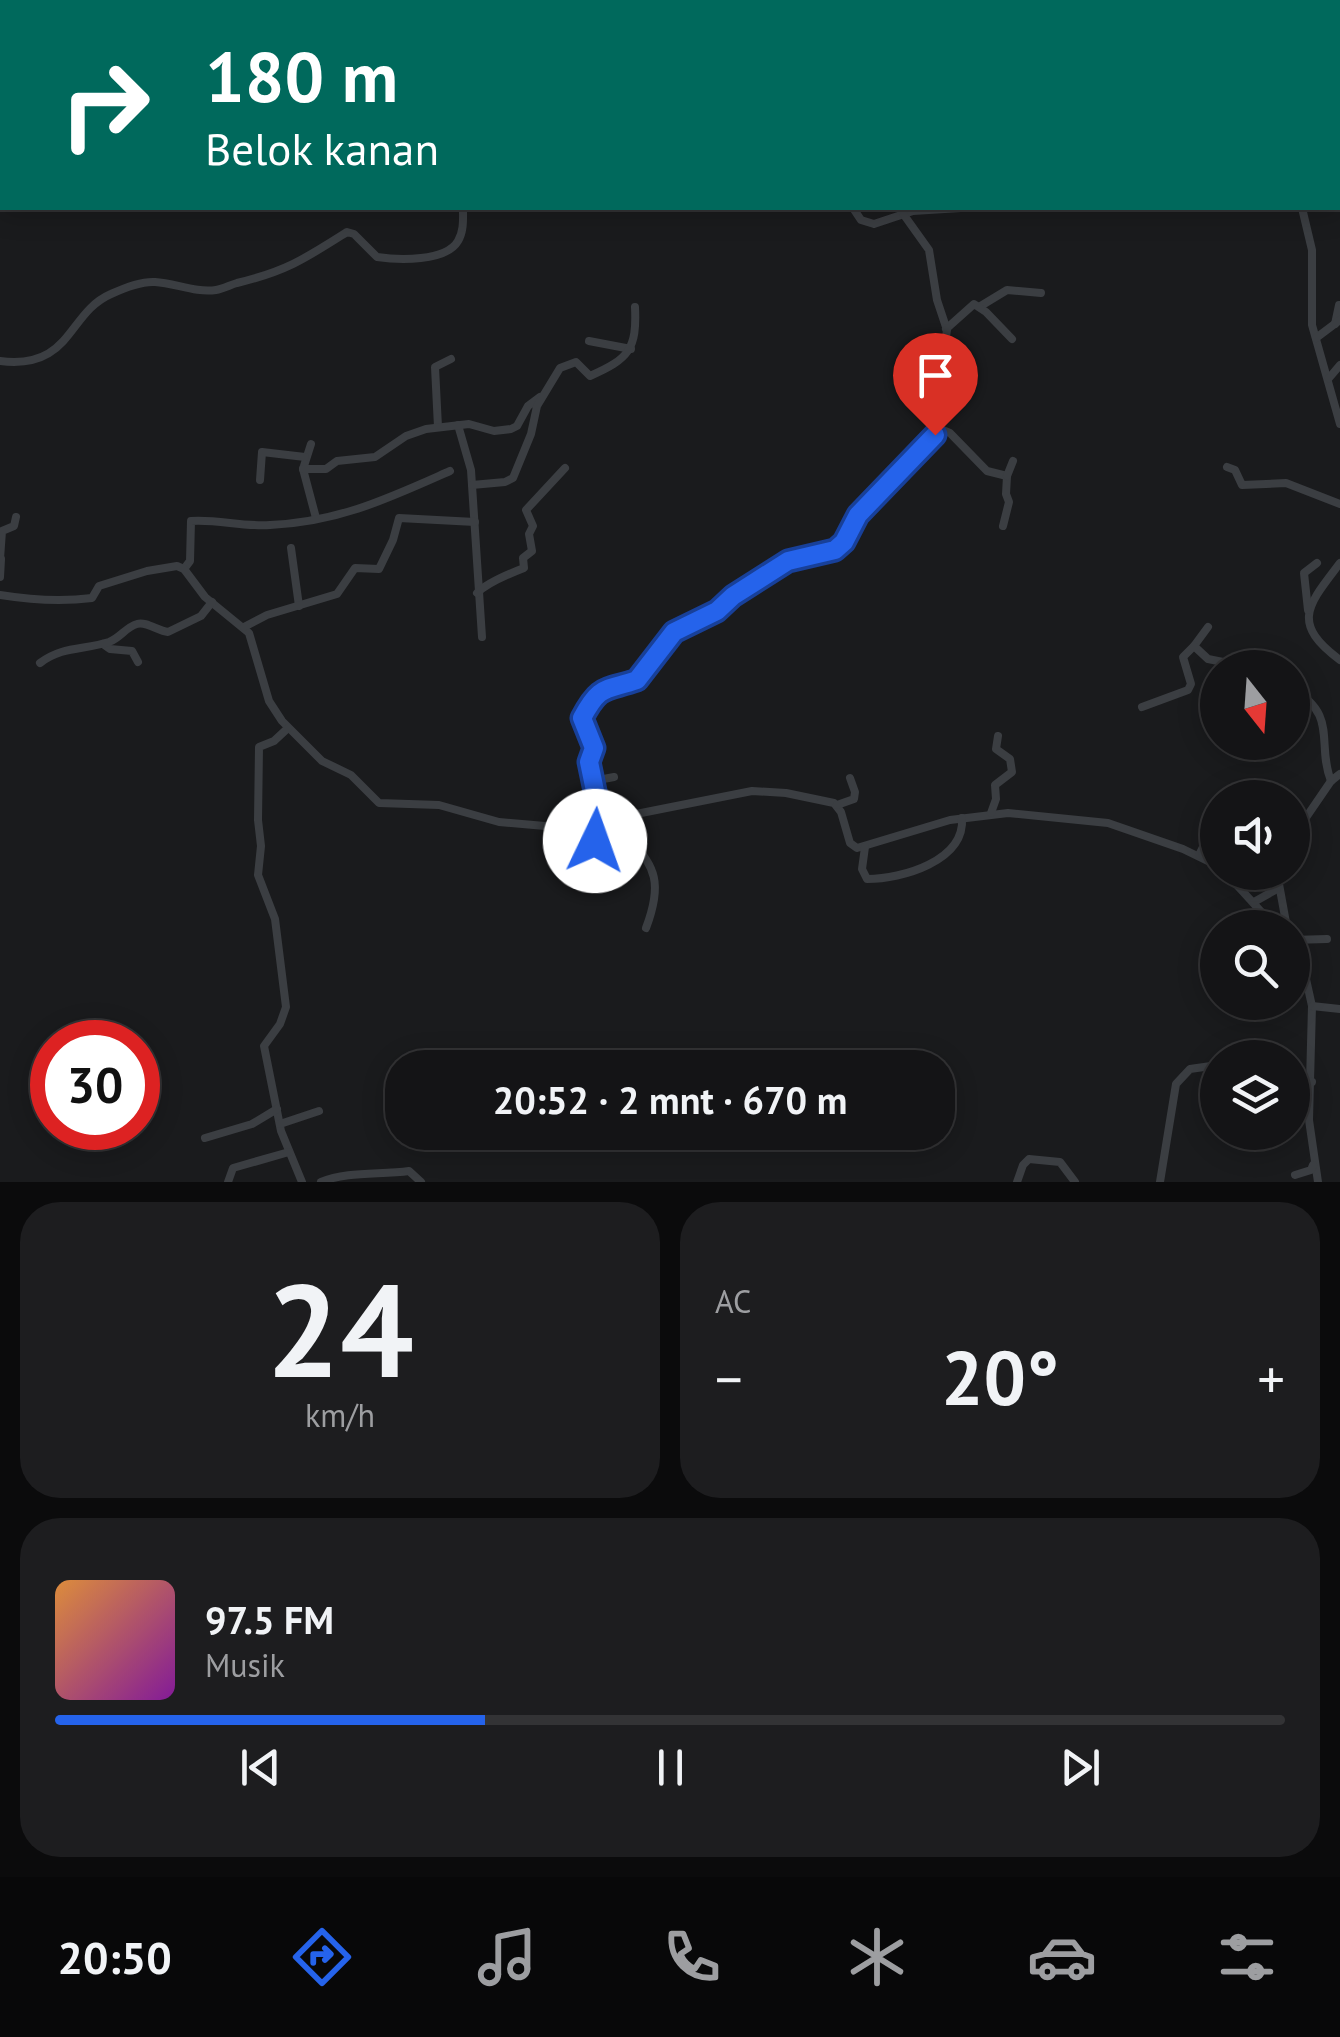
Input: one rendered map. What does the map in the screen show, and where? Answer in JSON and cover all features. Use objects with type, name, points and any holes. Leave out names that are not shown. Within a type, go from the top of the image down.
[{"type":"street","points":[[0,362],[17,363],[48,354],[66,340],[99,301],[116,292],[148,282],[209,290],[223,288],[308,259],[347,232],[378,257],[439,254],[458,240],[463,210]]},
{"type":"street","points":[[854,210],[857,218],[867,223],[942,210]]},
{"type":"street","points":[[1302,210],[1312,250],[1312,325],[1340,424]]},
{"type":"street","points":[[599,862],[589,755],[594,748],[582,718],[596,696],[610,686],[637,680],[674,632],[717,611],[774,570],[795,558],[835,550],[844,542],[858,515],[899,475],[938,428],[937,400],[946,329],[936,300],[929,250],[904,214]]},
{"type":"street","points":[[979,307],[1007,290],[1041,293]]},
{"type":"street","points":[[946,329],[970,305],[979,307],[1012,339]]},
{"type":"street","points":[[1316,338],[1337,322],[1338,305]]},
{"type":"street","points":[[472,485],[513,478],[543,394],[560,368],[576,362],[590,376],[631,350],[636,331],[635,307]]},
{"type":"street","points":[[588,341],[631,350]]},
{"type":"street","points":[[438,427],[435,367],[450,359]]},
{"type":"street","points":[[1329,378],[1340,365]]},
{"type":"street","points":[[304,469],[326,469],[336,461],[374,457],[406,436],[438,427],[469,424],[494,431],[511,429],[543,394]]},
{"type":"street","points":[[458,425],[472,485],[482,637]]},
{"type":"street","points":[[938,428],[950,433],[987,470],[1007,476]]},
{"type":"street","points":[[310,444],[304,469],[316,518]]},
{"type":"street","points":[[260,480],[262,452],[305,457]]},
{"type":"street","points":[[1003,526],[1008,502],[1007,476],[1013,462]]},
{"type":"street","points":[[1227,467],[1235,470],[1242,485],[1286,483],[1340,504]]},
{"type":"street","points":[[478,592],[486,584],[499,582],[524,568],[523,558],[532,551],[529,534],[533,524],[526,510],[565,468]]},
{"type":"street","points":[[184,569],[190,562],[191,521],[244,526],[368,508],[450,471]]},
{"type":"street","points":[[0,577],[2,531],[14,526],[16,518]]},
{"type":"street","points":[[244,627],[267,615],[340,593],[355,568],[379,569],[399,518],[475,522]]},
{"type":"street","points":[[291,548],[300,606]]},
{"type":"street","points":[[1317,563],[1304,573],[1307,620],[1312,634],[1340,660]]},
{"type":"street","points":[[1308,610],[1340,564]]},
{"type":"street","points":[[0,595],[58,601],[92,598],[99,586],[147,572],[177,566],[184,569],[212,602],[244,627],[269,701],[288,728],[322,761],[351,774],[378,803],[439,805],[499,822],[532,825],[616,818],[752,792],[786,793],[837,805],[848,803],[855,796],[850,778]]},
{"type":"street","points":[[40,664],[50,655],[79,645],[116,639],[140,623],[168,632],[201,616],[212,602]]},
{"type":"street","points":[[1142,707],[1188,690],[1191,684],[1183,661],[1185,654],[1208,628]]},
{"type":"street","points":[[103,644],[132,651],[138,662]]},
{"type":"street","points":[[1194,646],[1200,652]]},
{"type":"street","points":[[1310,702],[1328,737],[1323,762],[1336,778],[1310,813]]},
{"type":"street","points":[[288,728],[271,743],[262,744],[259,751],[258,875],[275,919],[286,1007],[280,1024],[264,1046],[280,1124],[302,1182]]},
{"type":"street","points":[[991,813],[995,785],[1012,772],[1010,759],[996,749],[998,736]]},
{"type":"street","points":[[594,780],[614,777]]},
{"type":"street","points":[[837,805],[850,843],[858,848],[991,813],[1108,823],[1199,855]]},
{"type":"street","points":[[616,818],[643,850],[651,868],[655,893],[646,928]]},
{"type":"street","points":[[865,846],[862,869],[867,878],[906,873],[926,866],[955,844],[962,834],[962,818]]},
{"type":"street","points":[[1242,890],[1261,910]]},
{"type":"street","points":[[1254,902],[1276,890]]},
{"type":"street","points":[[1310,939],[1326,939]]},
{"type":"street","points":[[1310,997],[1312,1082],[1308,1120],[1318,1182]]},
{"type":"street","points":[[1312,1006],[1340,1009]]},
{"type":"street","points":[[1160,1182],[1176,1084],[1190,1069],[1200,1067]]},
{"type":"street","points":[[205,1138],[252,1124],[277,1109]]},
{"type":"street","points":[[280,1124],[320,1111]]},
{"type":"street","points":[[228,1182],[233,1168],[289,1152]]},
{"type":"street","points":[[1017,1182],[1022,1165],[1029,1159],[1060,1162],[1075,1182]]},
{"type":"street","points":[[1296,1175],[1311,1170],[1314,1161]]},
{"type":"street","points":[[321,1182],[336,1177],[409,1171],[422,1182]]},
{"type":"route","points":[[595,841],[591,821],[601,820],[589,762],[594,748],[582,718],[596,696],[610,686],[637,680],[674,632],[717,611],[733,596],[788,561],[835,550],[844,542],[858,515],[935,435]]}]
